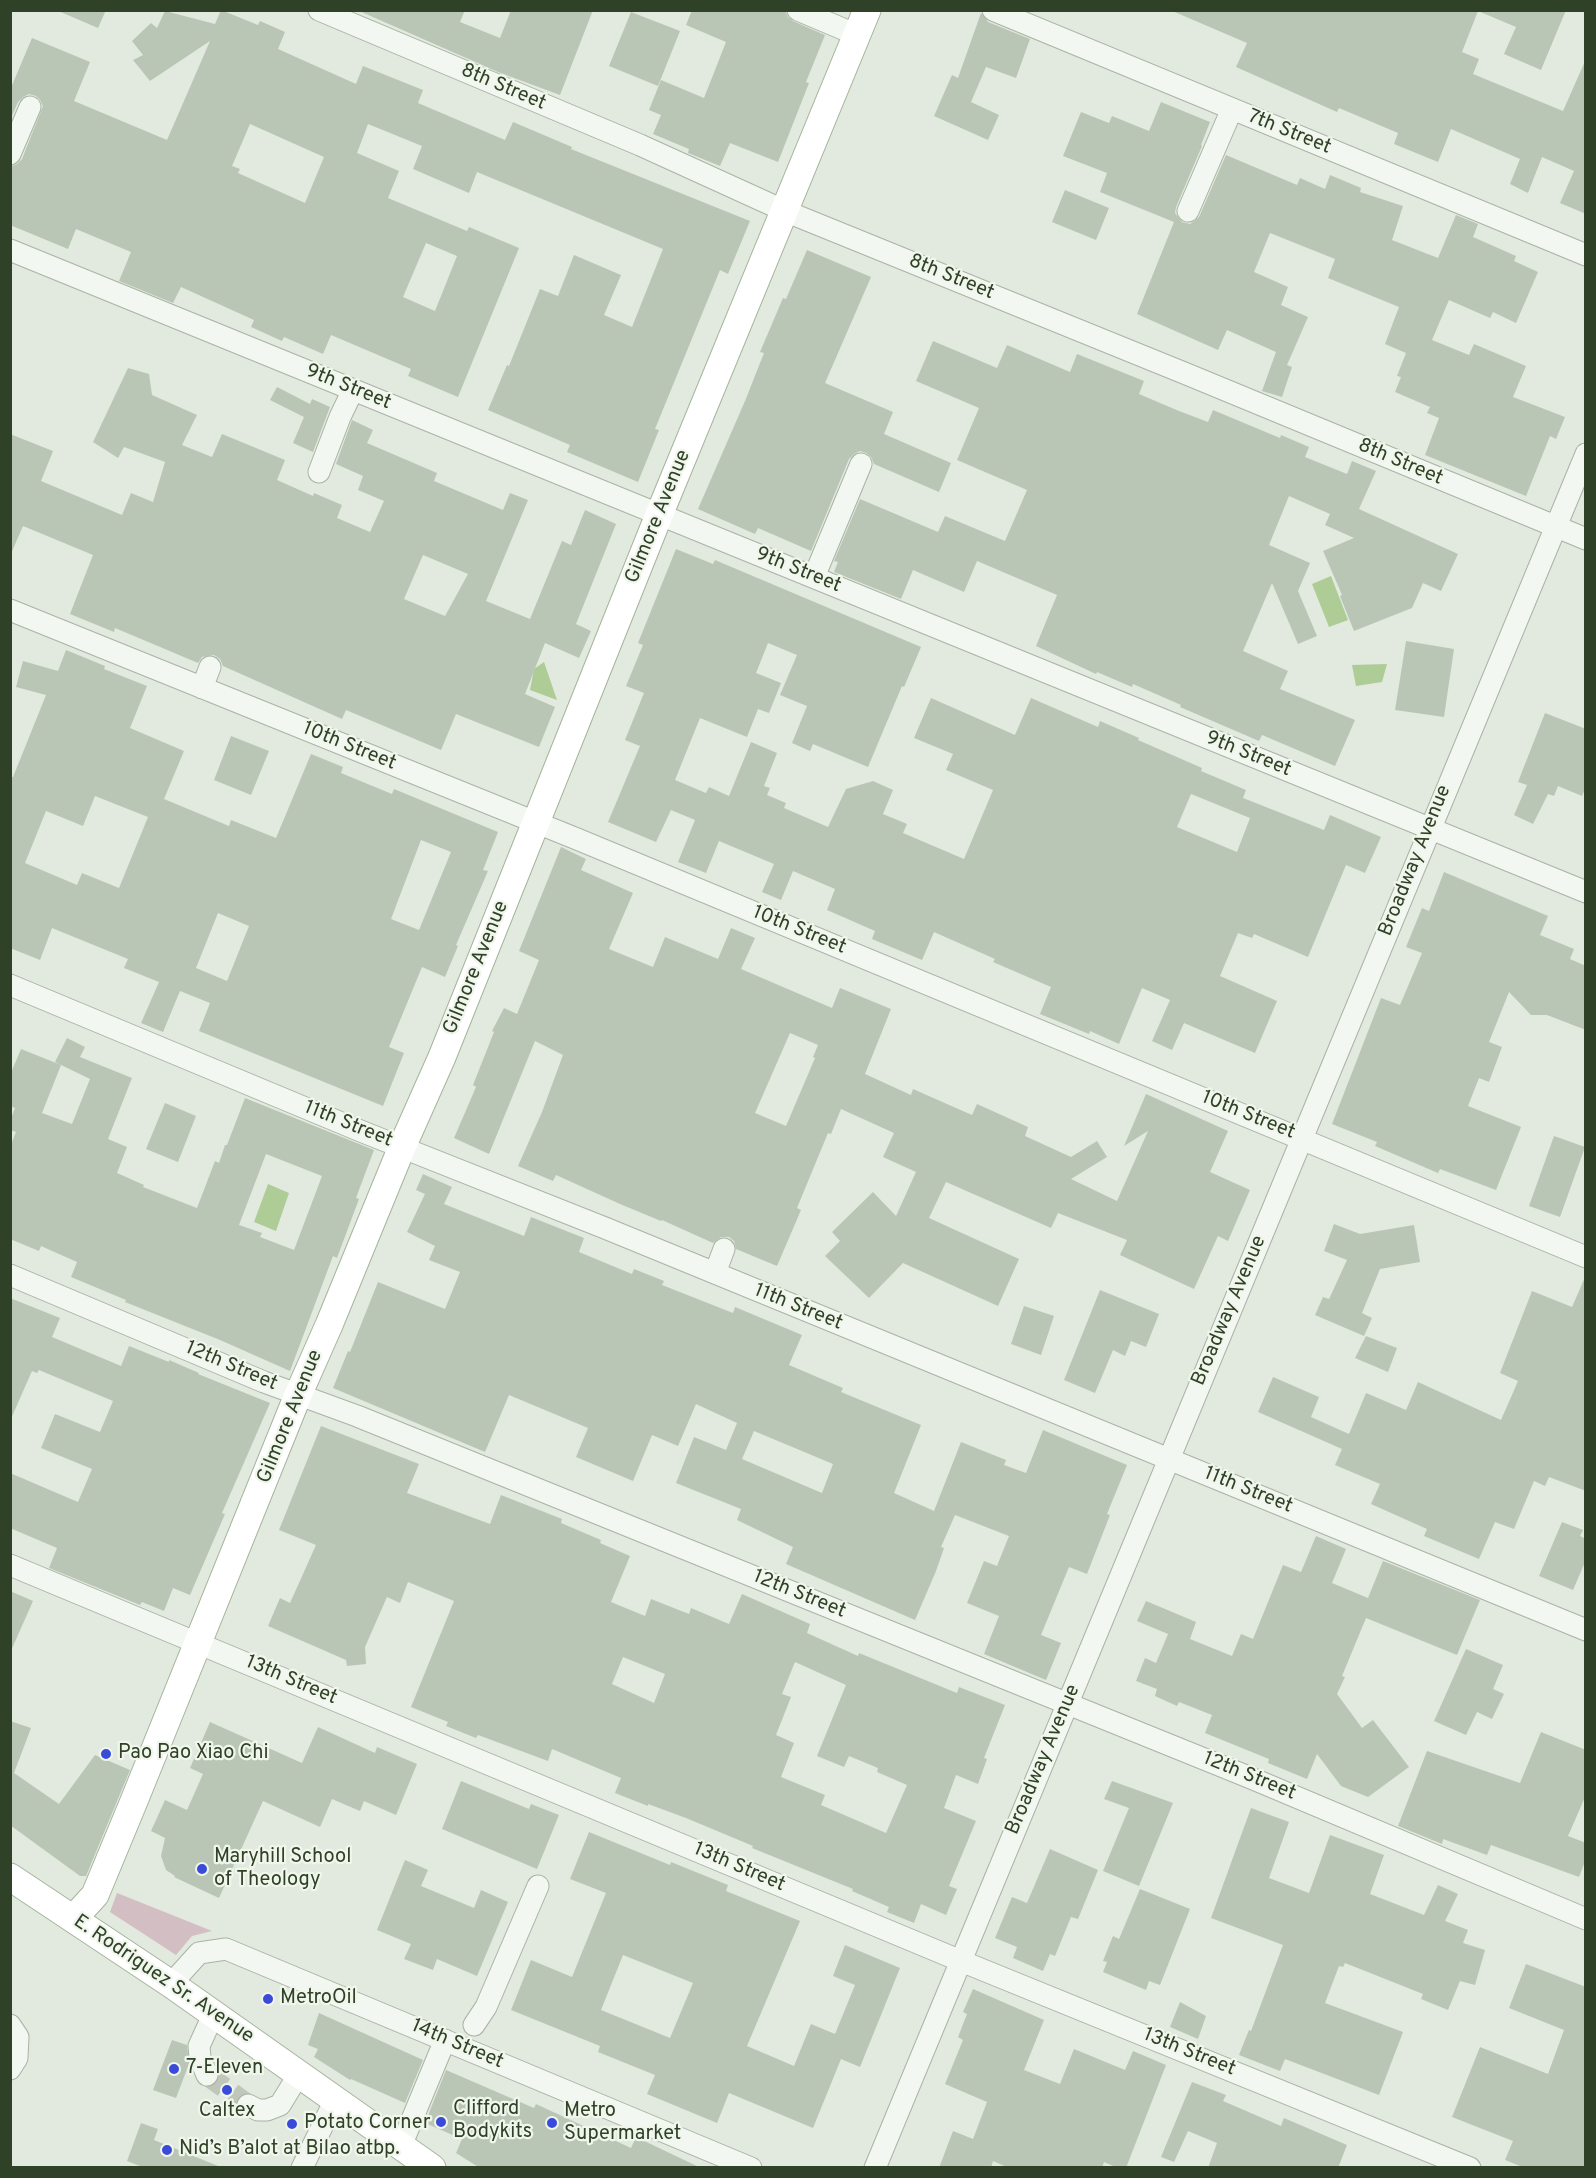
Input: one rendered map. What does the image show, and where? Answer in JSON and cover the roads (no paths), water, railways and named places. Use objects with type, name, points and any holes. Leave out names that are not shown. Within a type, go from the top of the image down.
[{"type":"main road","name":"Gilmore Avenue","points":[[74,1918],[95,1895],[199,1644],[298,1395],[442,1057],[659,515],[867,10]]},
{"type":"main road","name":"E. Rodriguez Sr. Avenue","points":[[10,1877],[214,2013],[432,2168]]},
{"type":"street","name":"8th Street","points":[[319,10],[640,145],[785,211],[1586,539]]},
{"type":"street","points":[[798,10],[857,35]]},
{"type":"street","name":"7th Street","points":[[993,10],[1586,255]]},
{"type":"street","points":[[10,154],[30,106]]},
{"type":"street","points":[[1188,211],[1232,109]]},
{"type":"street","name":"9th Street","points":[[10,250],[1586,892]]},
{"type":"street","points":[[319,472],[353,390]]},
{"type":"street","name":"Broadway Avenue","points":[[875,2168],[1586,454]]},
{"type":"street","points":[[814,577],[861,464]]},
{"type":"street","name":"10th Street","points":[[10,610],[535,823],[1586,1257]]},
{"type":"street","points":[[202,688],[210,667]]},
{"type":"street","name":"11th Street","points":[[10,985],[1586,1630]]},
{"type":"street","points":[[715,1273],[724,1249]]},
{"type":"street","name":"12th Street","points":[[10,1275],[298,1395],[357,1416],[1251,1778],[1586,1918]]},
{"type":"street","name":"13th Street","points":[[10,1565],[961,1961],[1470,2168]]},
{"type":"street","points":[[474,2025],[486,2007],[538,1886]]},
{"type":"street","name":"14th Street","points":[[171,1984],[199,1953],[226,1949],[751,2168]]},
{"type":"street","points":[[207,2075],[200,2058],[199,2046],[214,2013]]},
{"type":"street","points":[[10,2025],[18,2037],[17,2058],[10,2069]]},
{"type":"street","points":[[400,2146],[445,2040]]},
{"type":"street","points":[[248,2105],[258,2110],[267,2110],[280,2105],[299,2074]]},
{"type":"street","points":[[302,2168],[335,2100]]},
{"type":"tunnel","points":[[207,2075],[248,2105]]},
{"type":"place","name":"Pao Pao Xiao Chi","points":[[106,1754]]},
{"type":"place","name":"Maryhill School of Theology","points":[[202,1869]]},
{"type":"place","name":"MetroOil","points":[[268,1999]]},
{"type":"place","name":"7-Eleven","points":[[174,2069]]},
{"type":"place","name":"Caltex","points":[[227,2090]]},
{"type":"place","name":"Clifford Bodykits","points":[[441,2122]]},
{"type":"place","name":"Metro Supermarket","points":[[552,2123]]},
{"type":"place","name":"Potato Corner","points":[[292,2124]]},
{"type":"place","name":"Nid’s B’alot at Bilao atbp.","points":[[167,2150]]}]
